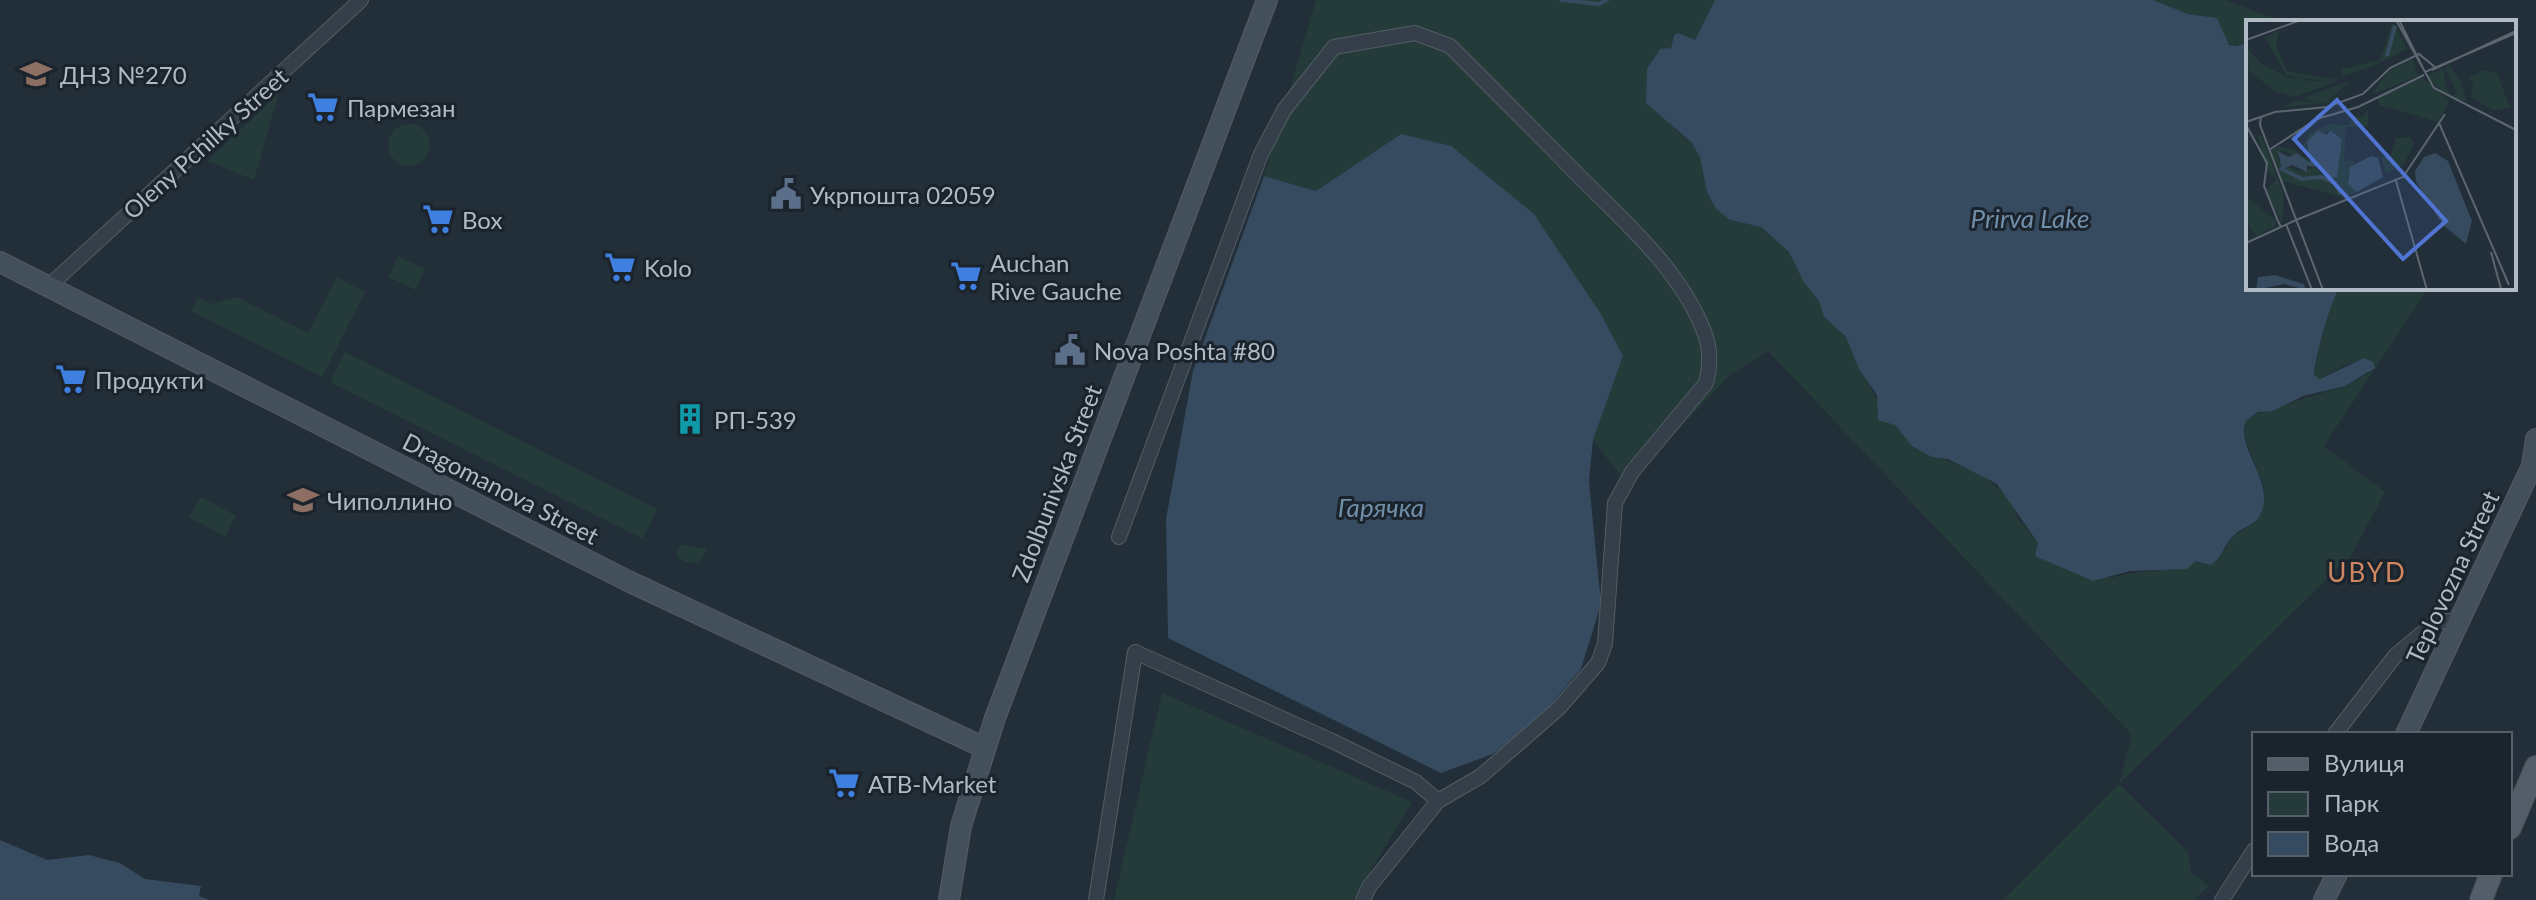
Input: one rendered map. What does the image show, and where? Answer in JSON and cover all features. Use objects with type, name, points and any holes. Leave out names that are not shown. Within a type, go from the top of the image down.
[{"type":"main road","points":[[2512,823],[2536,767]]},
{"type":"main road","points":[[2481,900],[2490,876]]},
{"type":"street","name":"Oleny Pchilky Street","points":[[49,286],[361,0]]},
{"type":"street","name":"Zdolbunivska Street","points":[[949,900],[961,826],[985,748],[1267,0]]},
{"type":"street","points":[[1119,537],[1261,154],[1284,110],[1334,47],[1415,33],[1450,46],[1617,214],[1672,276],[1704,330],[1711,366],[1706,383],[1632,472],[1615,503],[1605,644],[1598,663],[1559,708],[1492,766],[1438,801],[1363,900]]},
{"type":"street","name":"Dragomanova Street","points":[[0,262],[637,586],[985,748]]},
{"type":"street","name":"Teplovozna Street","points":[[2407,732],[2532,466],[2536,439]]},
{"type":"street","points":[[2337,732],[2395,656],[2437,621],[2461,621]]},
{"type":"street","points":[[1096,900],[1135,652],[1416,782],[1438,801]]},
{"type":"street","points":[[2222,900],[2252,853]]},
{"type":"street","points":[[2324,900],[2336,876]]},
{"type":"green space","points":[[1316,0],[1715,0],[1695,40],[1677,33],[1673,35],[1671,49],[1659,49],[1676,131],[1691,142],[1700,157],[1707,192],[1716,209],[1730,220],[1761,227],[1789,252],[1803,281],[1819,301],[1824,317],[1846,337],[1880,406],[1912,446],[1982,475],[2010,498],[2017,517],[2038,543],[2111,578],[2177,568],[2196,561],[2216,563],[2233,536],[2254,523],[2264,487],[2244,435],[2247,420],[2262,412],[2342,386],[2371,371],[2349,363],[2319,379],[2314,375],[2339,290],[2427,290],[2324,446],[2385,492],[2352,554],[2119,784],[2132,735],[1768,351],[1730,375],[1627,484],[1593,440],[1623,356],[1601,314],[1534,214],[1401,134],[1316,191],[1264,176]]},
{"type":"green space","points":[[2153,0],[2225,0],[2280,20],[2246,20],[2246,43],[2233,46],[2224,39],[2217,18],[2188,14]]},
{"type":"green space","points":[[279,93],[254,180],[207,161]]},
{"type":"green space","points":[[409,124],[424,130],[430,145],[424,160],[409,166],[394,160],[388,145],[394,130]]},
{"type":"green space","points":[[398,256],[425,269],[416,290],[388,277]]},
{"type":"green space","points":[[337,277],[365,292],[322,377],[191,311],[198,297],[211,304],[237,297],[308,333]]},
{"type":"green space","points":[[345,352],[657,509],[643,539],[330,382]]},
{"type":"green space","points":[[201,497],[236,516],[225,537],[189,517]]},
{"type":"green space","points":[[680,544],[708,549],[699,563],[685,562],[676,556]]},
{"type":"green space","points":[[1162,693],[1412,802],[1353,900],[1114,900]]},
{"type":"green space","points":[[2119,784],[2188,852],[2191,872],[2209,886],[2194,900],[2003,900]]},
{"type":"water","name":"Prirva Lake","points":[[1715,0],[2153,0],[2188,14],[2217,18],[2229,45],[2246,43],[2246,290],[2339,290],[2324,330],[2314,375],[2320,379],[2364,358],[2373,362],[2375,368],[2345,386],[2303,396],[2273,411],[2258,412],[2247,420],[2245,441],[2260,478],[2264,504],[2259,517],[2234,535],[2211,565],[2196,561],[2187,569],[2130,571],[2093,581],[2035,556],[2038,543],[1997,484],[1948,459],[1932,457],[1912,446],[1895,425],[1878,420],[1877,395],[1859,369],[1846,337],[1824,317],[1819,301],[1803,281],[1789,252],[1761,227],[1730,220],[1716,209],[1707,192],[1700,157],[1691,142],[1646,103],[1647,69],[1660,49],[1671,48],[1674,35],[1678,33],[1695,40]]},
{"type":"water","name":"Гарячка","points":[[1401,134],[1451,146],[1534,214],[1601,314],[1623,356],[1593,440],[1589,481],[1601,604],[1581,669],[1541,716],[1493,754],[1441,773],[1168,638],[1166,519],[1193,371],[1264,176],[1316,191]]},
{"type":"water","points":[[0,840],[47,860],[89,855],[120,863],[145,879],[201,886],[199,896],[209,900],[0,900]]},
{"type":"waterway","points":[[1561,0],[1599,4],[1607,0]]},
{"type":"place","name":"ДНЗ №270","points":[[36,74]]},
{"type":"place","name":"Пармезан","points":[[323,107]]},
{"type":"place","name":"Укрпошта 02059","points":[[786,194]]},
{"type":"place","name":"Box","points":[[438,219]]},
{"type":"place","name":"Kolo","points":[[620,267]]},
{"type":"place","name":"Auchan Rive Gauche","points":[[966,276]]},
{"type":"place","name":"Nova Poshta #80","points":[[1070,350]]},
{"type":"place","name":"Продукти","points":[[71,379]]},
{"type":"place","name":"РП-539","points":[[690,419]]},
{"type":"place","name":"Чиполлино","points":[[303,500]]},
{"type":"place","name":"ATB-Market","points":[[844,783]]},
{"type":"district","name":"UBYD","points":[[2367,572]]}]
